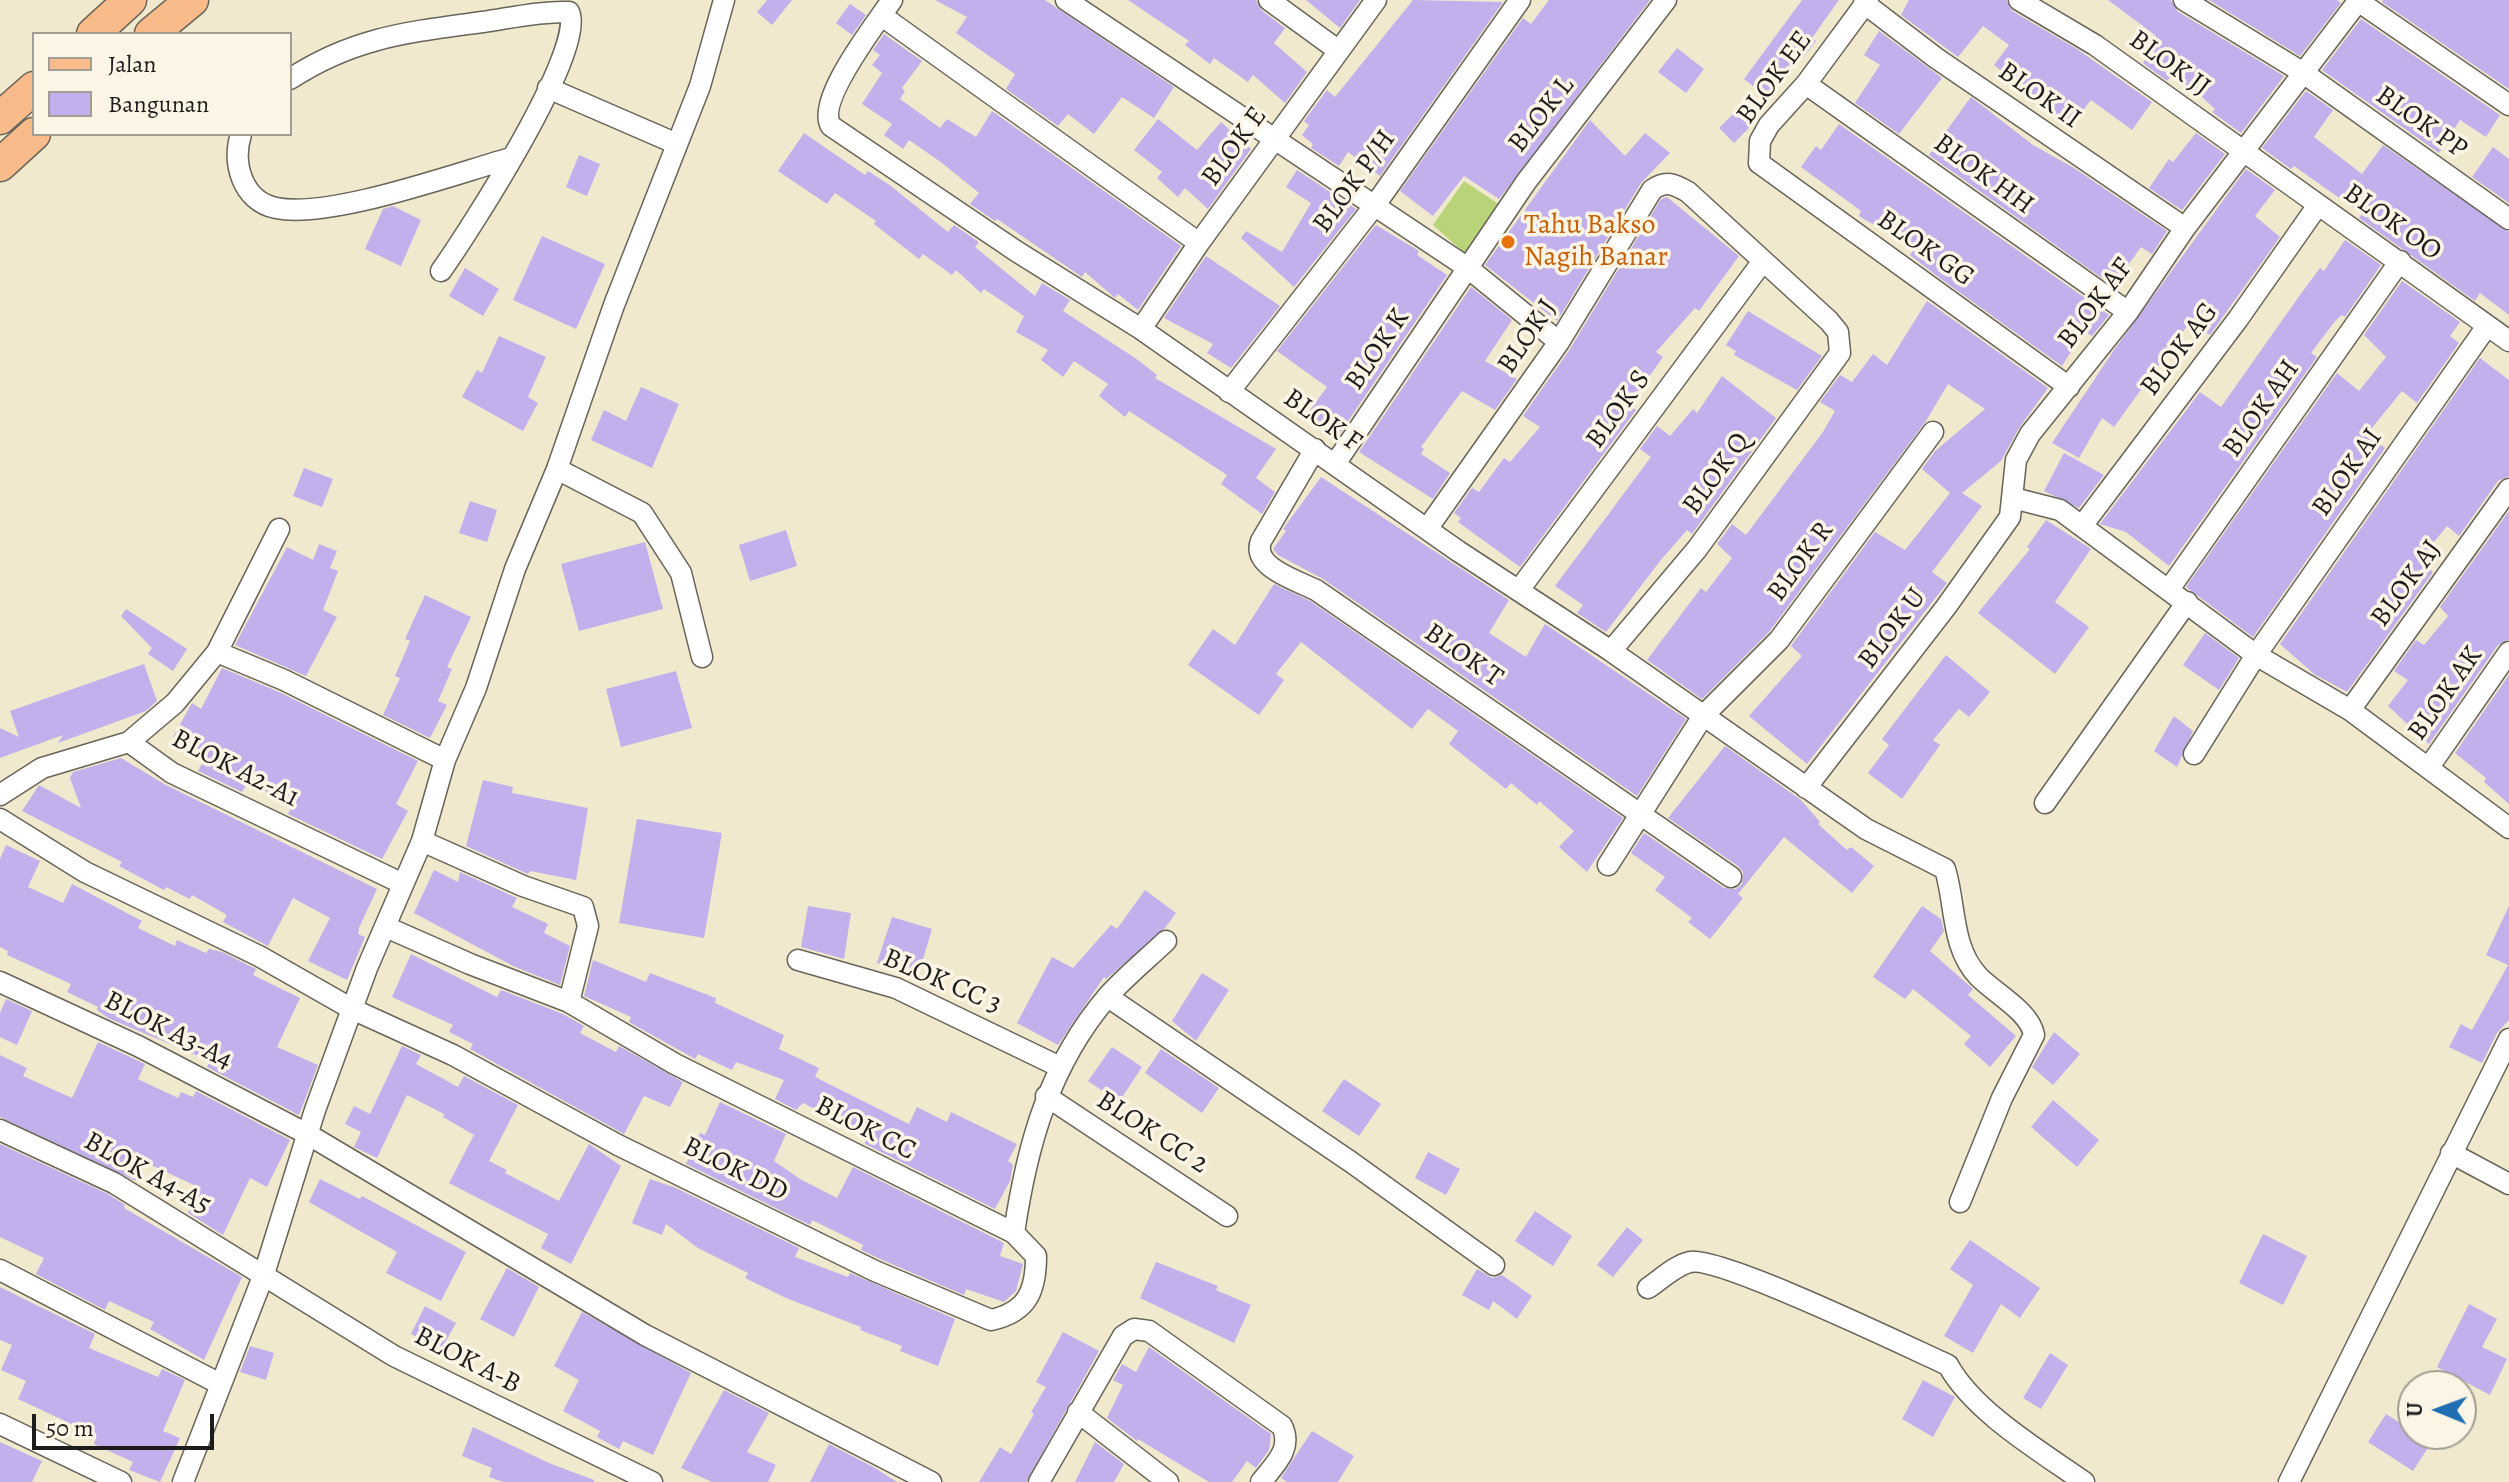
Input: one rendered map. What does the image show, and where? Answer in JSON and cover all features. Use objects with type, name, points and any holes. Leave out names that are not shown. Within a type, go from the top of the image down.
[{"type":"main road","points":[[153,32],[192,0]]},
{"type":"main road","points":[[95,32],[124,2]]},
{"type":"main road","points":[[0,118],[32,90]]},
{"type":"main road","points":[[0,165],[32,136]]},
{"type":"street","points":[[183,1482],[264,1274],[352,1009],[401,883],[422,841],[445,760],[476,688],[515,569],[557,469],[614,305],[700,86],[724,0]]},
{"type":"street","points":[[1066,0],[1468,268],[1559,342]]},
{"type":"street","points":[[1269,0],[1339,51]]},
{"type":"street","name":"BLOK E","points":[[1141,329],[1199,243],[1376,0]]},
{"type":"street","name":"BLOK P/H","points":[[1229,392],[1375,205],[1520,0]]},
{"type":"street","name":"BLOK L","points":[[1468,268],[1526,182],[1666,0]]},
{"type":"street","name":"BLOK JJ","points":[[2019,0],[2095,45],[2243,151]]},
{"type":"street","name":"BLOK PP","points":[[2184,0],[2302,72],[2509,219]]},
{"type":"street","name":"BLOK EE","points":[[1757,152],[1769,125],[1806,84],[1866,2]]},
{"type":"street","name":"BLOK II","points":[[1866,2],[1936,58],[2185,228]]},
{"type":"street","points":[[2353,2],[2509,105]]},
{"type":"street","name":"BLOK AF","points":[[2013,498],[2016,460],[2023,447],[2128,312],[2185,228],[2353,2]]},
{"type":"street","points":[[887,8],[1014,112],[1199,243]]},
{"type":"street","name":"BLOK F","points":[[887,8],[832,94],[826,112],[831,126],[1016,251],[1141,329],[1866,829],[1945,869],[1959,941],[1966,959],[1977,975],[2033,1029],[2029,1048],[2002,1098],[1960,1202]]},
{"type":"street","points":[[292,78],[326,56],[366,41],[420,30],[569,12],[574,22],[571,38],[548,88],[478,219],[441,271]]},
{"type":"street","name":"BLOK HH","points":[[1806,84],[2128,312]]},
{"type":"street","points":[[548,88],[677,144]]},
{"type":"street","points":[[241,136],[237,166],[248,191],[272,208],[302,210],[335,206],[511,158]]},
{"type":"street","name":"BLOK OO","points":[[2243,151],[2509,341]]},
{"type":"street","name":"BLOK GG","points":[[1757,152],[1759,163],[1769,173],[2069,387]]},
{"type":"street","name":"BLOK J","points":[[1427,529],[1559,342],[1652,190],[1662,183],[1675,184],[1763,261]]},
{"type":"street","name":"BLOK AG","points":[[2082,526],[2238,319],[2318,205]]},
{"type":"street","name":"BLOK Q","points":[[1611,651],[1697,549],[1840,353],[1838,332],[1829,321],[1763,261]]},
{"type":"street","name":"BLOK S","points":[[1519,590],[1763,261]]},
{"type":"street","name":"BLOK AH","points":[[2170,588],[2400,261]]},
{"type":"street","name":"BLOK K","points":[[1335,464],[1468,268]]},
{"type":"street","name":"BLOK AI","points":[[2194,754],[2256,655],[2487,326]]},
{"type":"street","name":"BLOK R","points":[[1608,865],[1703,716],[1779,640],[1933,432]]},
{"type":"street","name":"BLOK T","points":[[1315,449],[1261,541],[1262,557],[1269,566],[1316,590],[1731,877]]},
{"type":"street","points":[[557,469],[642,513],[681,573],[702,657]]},
{"type":"street","name":"BLOK AJ","points":[[2350,710],[2509,489]]},
{"type":"street","points":[[2013,498],[2060,510],[2170,588],[2256,655],[2350,710],[2508,826]]},
{"type":"street","name":"BLOK U","points":[[1806,788],[1986,552],[2010,517],[2013,498]]},
{"type":"street","points":[[129,742],[175,703],[217,652],[279,529]]},
{"type":"street","points":[[2045,803],[2187,602]]},
{"type":"street","points":[[217,652],[284,680],[445,760]]},
{"type":"street","name":"BLOK AK","points":[[2429,767],[2509,652]]},
{"type":"street","name":"BLOK A2-A1","points":[[0,795],[42,768],[129,742],[172,773],[401,883]]},
{"type":"street","points":[[0,819],[85,872],[259,956],[352,1009]]},
{"type":"street","points":[[422,841],[523,886],[583,907],[588,926],[569,1002]]},
{"type":"street","name":"BLOK CC","points":[[386,927],[569,1002],[675,1064],[1014,1233]]},
{"type":"street","points":[[1014,1233],[1025,1163],[1046,1096],[1060,1067],[1108,997],[1166,941]]},
{"type":"street","name":"BLOK CC 3","points":[[798,960],[896,988],[1060,1067]]},
{"type":"street","name":"BLOK A3-A4","points":[[0,982],[138,1046],[309,1135],[645,1335],[931,1482]]},
{"type":"street","points":[[1108,997],[1351,1162],[1494,1265]]},
{"type":"street","name":"BLOK DD","points":[[352,1009],[453,1055],[618,1145],[875,1271],[991,1320],[1008,1316],[1026,1301],[1036,1282],[1036,1256],[1014,1233]]},
{"type":"street","points":[[2289,1482],[2509,1039]]},
{"type":"street","name":"BLOK CC 2","points":[[1046,1096],[1227,1216]]},
{"type":"street","name":"BLOK A4-A5","points":[[0,1130],[114,1183],[264,1274]]},
{"type":"street","points":[[2451,1153],[2509,1184]]},
{"type":"street","points":[[1648,1288],[1688,1262],[1703,1262],[1768,1285],[1948,1365],[1958,1383],[2002,1421],[2084,1482]]},
{"type":"street","points":[[0,1270],[220,1384]]},
{"type":"street","name":"BLOK A-B","points":[[264,1274],[394,1356],[626,1477],[652,1482]]},
{"type":"street","points":[[1039,1482],[1123,1336],[1134,1329],[1149,1331],[1282,1426],[1287,1437],[1284,1453],[1261,1482]]},
{"type":"street","points":[[1078,1412],[1168,1482]]},
{"type":"street","points":[[0,1424],[121,1482]]},
{"type":"green space","points":[[1464,181],[1503,207],[1469,257],[1433,225]]},
{"type":"building","points":[[767,0],[792,0],[772,25],[757,12]]},
{"type":"building","points":[[935,0],[1045,0],[1174,87],[1154,118],[1122,97],[1094,134],[1068,114],[1058,126],[1006,89],[1015,74],[956,33],[967,17]]},
{"type":"building","points":[[1128,0],[1256,0],[1261,10],[1285,28],[1274,43],[1307,72],[1285,103],[1253,75],[1248,82],[1214,58],[1210,64],[1185,45],[1189,41]]},
{"type":"building","points":[[1306,0],[1360,0],[1340,28]]},
{"type":"building","points":[[1413,0],[1503,2],[1380,176],[1348,152],[1339,166],[1311,148],[1313,144],[1302,135],[1309,125],[1304,121],[1327,90],[1335,97]]},
{"type":"building","points":[[1549,0],[1650,0],[1499,199],[1464,176],[1433,216],[1400,191],[1523,18],[1531,24]]},
{"type":"building","points":[[1802,0],[1839,0],[1812,38],[1816,41],[1803,58],[1798,55],[1765,95],[1744,79]]},
{"type":"building","points":[[1909,0],[2006,0],[2012,11],[2077,49],[2152,102],[2132,130],[2091,100],[2071,126],[1994,65],[2009,45],[1983,26],[1958,57],[1901,15]]},
{"type":"building","points":[[2108,0],[2171,0],[2177,11],[2284,76],[2241,133],[2212,112],[2215,109],[2202,97],[2171,76],[2167,81],[2143,63],[2146,59],[2141,55],[2155,35]]},
{"type":"building","points":[[2209,0],[2337,0],[2341,3],[2300,56]]},
{"type":"building","points":[[2509,0],[2509,89],[2382,2]]},
{"type":"building","points":[[850,4],[866,15],[852,35],[836,23]]},
{"type":"building","points":[[2361,19],[2500,115],[2486,137],[2460,120],[2439,153],[2322,70]]},
{"type":"building","points":[[1879,31],[1942,78],[1899,134],[1855,103],[1880,65],[1864,55]]},
{"type":"building","points":[[884,34],[922,61],[902,88],[905,91],[900,99],[940,128],[947,119],[976,137],[992,111],[1181,246],[1138,310],[1118,294],[1115,298],[1085,272],[1082,277],[970,204],[979,193],[909,140],[903,149],[884,135],[892,124],[862,104],[882,73],[872,65],[880,55],[873,50]]},
{"type":"building","points":[[1677,48],[1704,69],[1686,93],[1658,72]]},
{"type":"building","points":[[2306,91],[2333,110],[2314,137],[2362,174],[2383,145],[2509,232],[2509,315],[2480,293],[2475,301],[2359,218],[2362,214],[2294,166],[2291,169],[2262,148]]},
{"type":"building","points":[[1971,97],[2033,145],[2074,168],[2167,231],[2152,254],[2141,247],[2113,286],[1929,155]]},
{"type":"building","points":[[1739,108],[1754,123],[1734,143],[1719,128]]},
{"type":"building","points":[[1158,119],[1197,150],[1221,122],[1251,149],[1208,209],[1185,188],[1178,197],[1157,178],[1162,172],[1134,150]]},
{"type":"building","points":[[1590,120],[1625,156],[1645,133],[1670,153],[1641,183],[1557,321],[1485,265]]},
{"type":"building","points":[[1839,124],[2109,315],[2092,336],[2084,331],[2062,366],[1941,279],[1910,255],[1914,249],[1859,216],[1861,211],[1801,167],[1816,146],[1821,150]]},
{"type":"building","points":[[804,133],[865,175],[868,171],[891,186],[948,232],[954,225],[979,242],[975,247],[1035,296],[1042,283],[1070,300],[1063,311],[1138,360],[1157,375],[1155,378],[1276,449],[1256,478],[1275,492],[1262,514],[1221,484],[1227,475],[1129,411],[1125,417],[1099,396],[1108,384],[1074,361],[1063,377],[1041,360],[1048,350],[1016,332],[1024,316],[984,289],[981,293],[956,270],[952,275],[923,254],[919,259],[874,224],[876,221],[835,193],[827,204],[778,171]]},
{"type":"building","points":[[2196,133],[2225,154],[2182,210],[2149,188],[2169,159],[2173,162]]},
{"type":"building","points":[[2493,147],[2509,159],[2509,203],[2472,177]]},
{"type":"building","points":[[579,155],[600,164],[587,196],[566,187]]},
{"type":"building","points":[[2246,169],[2275,190],[2255,216],[2280,237],[2210,335],[2190,322],[2114,427],[2102,418],[2079,458],[2052,443],[2114,350]]},
{"type":"building","points":[[1297,170],[1356,209],[1294,287],[1241,238],[1246,231],[1282,252],[1311,203],[1286,187]]},
{"type":"building","points":[[1667,197],[1739,256],[1699,311],[1695,308],[1656,352],[1663,357],[1629,405],[1636,410],[1520,567],[1458,522],[1461,518],[1454,513],[1472,488],[1479,492],[1504,458],[1510,462],[1540,427],[1523,416],[1570,349],[1661,199]]},
{"type":"building","points":[[393,206],[421,220],[401,266],[365,249],[383,209]]},
{"type":"building","points":[[1376,225],[1419,251],[1417,255],[1447,275],[1338,436],[1308,413],[1327,387],[1277,351]]},
{"type":"building","points":[[542,236],[605,264],[576,329],[513,300]]},
{"type":"building","points":[[2345,240],[2381,265],[2345,317],[2342,315],[2335,321],[2311,353],[2317,357],[2169,566],[2126,532],[2100,524],[2200,392],[2221,407],[2320,268],[2324,271]]},
{"type":"building","points":[[1206,256],[1280,306],[1231,368],[1207,353],[1213,344],[1164,318]]},
{"type":"building","points":[[465,268],[499,289],[483,316],[449,296]]},
{"type":"building","points":[[2402,281],[2460,322],[2450,336],[2459,343],[2417,403],[2402,391],[2367,434],[2385,448],[2253,637],[2186,587],[2337,373],[2359,391],[2386,357],[2364,335]]},
{"type":"building","points":[[1471,287],[1512,320],[1485,361],[1517,379],[1495,410],[1462,391],[1421,447],[1424,449],[1421,454],[1450,473],[1433,499],[1359,452]]},
{"type":"building","points":[[1927,301],[2048,388],[2019,428],[2001,461],[1962,493],[1982,506],[1932,572],[1947,583],[1807,764],[1749,716],[1802,656],[1791,646],[1875,532],[1905,550],[1950,493],[1922,469],[1935,451],[1985,409],[1948,384],[1926,421],[1769,632],[1702,699],[1647,660],[1701,588],[1706,592],[1732,558],[1717,544],[1732,524],[1746,535],[1823,432],[1835,411],[1820,402],[1840,375],[1852,382],[1873,354],[1887,365]]},
{"type":"building","points":[[1748,311],[1822,356],[1797,390],[1734,355],[1736,351],[1726,345]]},
{"type":"building","points":[[499,336],[546,357],[528,397],[538,403],[523,431],[462,397],[477,370],[482,373]]},
{"type":"building","points":[[2480,358],[2509,380],[2509,476],[2498,481],[2459,536],[2447,526],[2419,560],[2433,572],[2347,692],[2314,674],[2280,644]]},
{"type":"building","points":[[1722,376],[1776,418],[1692,534],[1687,530],[1606,632],[1577,613],[1583,605],[1555,586],[1651,457],[1640,449],[1657,426],[1670,436],[1693,409],[1697,413]]},
{"type":"building","points":[[641,387],[679,404],[652,468],[591,440],[604,410],[626,421]]},
{"type":"building","points":[[2064,453],[2104,475],[2079,508],[2044,491]]},
{"type":"building","points":[[304,468],[333,479],[322,507],[293,496]]},
{"type":"building","points":[[1321,477],[1509,600],[1489,633],[1526,657],[1545,624],[1686,719],[1637,796],[1323,579],[1278,555],[1273,549],[1286,531],[1283,529]]},
{"type":"building","points":[[470,501],[497,510],[487,542],[459,533]]},
{"type":"building","points":[[2509,511],[2509,639],[2498,645],[2429,744],[2388,706],[2408,680],[2394,671],[2416,640],[2424,645],[2448,616],[2440,607]]},
{"type":"building","points":[[2046,520],[2091,549],[2055,602],[2089,627],[2055,674],[1978,613],[2030,549],[2027,547]]},
{"type":"building","points":[[786,530],[797,566],[750,581],[739,545]]},
{"type":"building","points":[[645,542],[663,609],[579,631],[561,564]]},
{"type":"building","points":[[319,544],[337,551],[330,568],[338,571],[323,610],[337,617],[306,676],[235,645],[287,547],[313,560]]},
{"type":"building","points":[[1274,584],[1310,601],[1623,818],[1587,872],[1559,847],[1574,831],[1539,801],[1537,805],[1511,783],[1506,789],[1449,744],[1458,731],[1428,709],[1412,729],[1301,642],[1276,674],[1284,680],[1259,715],[1188,665],[1213,629],[1235,645]]},
{"type":"building","points":[[425,595],[471,617],[447,667],[452,669],[438,701],[447,705],[430,738],[383,715],[400,678],[395,676],[410,641],[405,639]]},
{"type":"building","points":[[126,609],[187,649],[173,671],[148,654],[152,648],[121,616]]},
{"type":"building","points":[[2205,633],[2239,658],[2219,690],[2183,665]]},
{"type":"building","points":[[1946,655],[1990,692],[1969,717],[1959,709],[1933,740],[1940,745],[1902,799],[1868,773],[1889,745],[1882,739]]},
{"type":"building","points":[[144,664],[157,701],[146,711],[58,743],[63,735],[0,758],[0,728],[19,737],[10,711]]},
{"type":"building","points":[[222,668],[279,692],[418,761],[396,804],[408,811],[382,859],[288,814],[292,805],[248,782],[242,792],[198,771],[207,755],[173,737],[192,703],[201,709]]},
{"type":"building","points":[[676,671],[692,728],[621,747],[606,689]]},
{"type":"building","points":[[2509,675],[2509,804],[2484,782],[2486,778],[2455,753]]},
{"type":"building","points":[[2174,716],[2193,731],[2177,767],[2154,751]]},
{"type":"building","points":[[1725,746],[1801,800],[1820,822],[1818,824],[1847,850],[1851,847],[1874,866],[1852,893],[1784,837],[1738,894],[1743,898],[1710,939],[1688,922],[1692,918],[1655,890],[1665,877],[1631,853],[1644,833],[1724,888],[1736,889],[1742,884],[1743,872],[1738,866],[1668,818]]},
{"type":"building","points":[[121,758],[166,785],[377,889],[359,928],[358,934],[365,937],[347,980],[308,961],[330,918],[293,898],[268,946],[223,922],[227,915],[192,895],[190,899],[166,887],[164,890],[119,866],[122,862],[22,811],[39,785],[81,808],[70,778],[73,772]]},
{"type":"building","points":[[483,780],[513,787],[512,793],[588,808],[576,880],[530,871],[528,874],[466,846]]},
{"type":"building","points":[[637,819],[722,833],[704,938],[619,923]]},
{"type":"building","points":[[6,845],[40,861],[28,887],[63,903],[72,884],[142,921],[138,928],[175,946],[177,940],[206,953],[209,949],[222,952],[256,969],[253,975],[300,998],[277,1047],[318,1065],[299,1115],[207,1067],[210,1061],[108,1018],[97,1010],[98,1007],[67,992],[71,984],[7,955],[8,951],[0,947],[0,859]]},
{"type":"building","points":[[434,870],[458,882],[460,872],[517,898],[512,907],[548,924],[544,933],[570,946],[560,985],[513,966],[414,913]]},
{"type":"building","points":[[1145,890],[1176,913],[1165,928],[1106,979],[1104,977],[1058,1045],[1017,1023],[1052,957],[1073,968],[1111,925],[1117,929]]},
{"type":"building","points":[[808,906],[851,913],[844,959],[801,947]]},
{"type":"building","points":[[1922,906],[1941,919],[1944,931],[1930,951],[1973,989],[1968,995],[2016,1036],[1990,1067],[1964,1044],[1971,1036],[1913,989],[1905,999],[1873,977]]},
{"type":"building","points":[[2509,906],[2509,1020],[2497,1033],[2482,1063],[2449,1047],[2461,1024],[2472,1030],[2508,965],[2486,955]]},
{"type":"building","points":[[892,917],[932,929],[918,976],[877,963]]},
{"type":"building","points":[[411,954],[497,997],[501,990],[563,1014],[584,1026],[580,1033],[616,1052],[619,1046],[683,1082],[670,1107],[644,1096],[624,1134],[470,1049],[473,1044],[449,1032],[453,1025],[392,997]]},
{"type":"building","points":[[593,960],[646,982],[650,973],[716,998],[715,1003],[784,1035],[779,1049],[819,1068],[815,1077],[909,1124],[917,1107],[947,1122],[951,1112],[1017,1144],[1008,1161],[1013,1165],[1010,1181],[995,1209],[865,1144],[865,1134],[803,1103],[796,1110],[775,1099],[784,1080],[736,1062],[732,1070],[698,1054],[695,1059],[629,1022],[631,1017],[584,996]]},
{"type":"building","points":[[1202,973],[1229,990],[1196,1041],[1172,1021]]},
{"type":"building","points":[[6,999],[32,1011],[17,1045],[0,1037],[0,1013]]},
{"type":"building","points":[[2054,1032],[2080,1054],[2053,1085],[2032,1067]]},
{"type":"building","points":[[98,1042],[145,1064],[138,1079],[178,1098],[181,1092],[193,1097],[196,1091],[290,1140],[267,1187],[250,1178],[223,1235],[188,1213],[200,1188],[145,1162],[136,1181],[0,1117],[0,1055],[27,1068],[23,1076],[72,1098]]},
{"type":"building","points":[[402,1046],[421,1055],[416,1064],[458,1087],[464,1076],[518,1105],[489,1161],[507,1170],[505,1173],[559,1201],[589,1144],[621,1166],[571,1264],[541,1248],[548,1234],[449,1183],[474,1135],[443,1117],[444,1114],[407,1095],[377,1158],[354,1147],[361,1132],[345,1124],[354,1106],[370,1114]]},
{"type":"building","points":[[1112,1047],[1142,1067],[1119,1102],[1088,1081]]},
{"type":"building","points":[[1161,1049],[1219,1088],[1202,1113],[1145,1073]]},
{"type":"building","points":[[1344,1079],[1381,1104],[1359,1136],[1322,1111]]},
{"type":"building","points":[[2053,1100],[2099,1140],[2077,1167],[2031,1127]]},
{"type":"building","points":[[720,1102],[786,1134],[774,1161],[837,1198],[853,1167],[1004,1243],[1000,1256],[1023,1264],[1016,1291],[1004,1302],[966,1289],[964,1295],[880,1259],[861,1250],[863,1245],[812,1220],[810,1225],[686,1164],[700,1133],[705,1135]]},
{"type":"building","points":[[0,1144],[108,1194],[125,1205],[124,1208],[242,1277],[204,1360],[150,1329],[154,1322],[109,1301],[105,1310],[36,1274],[44,1258],[0,1237]]},
{"type":"building","points":[[1428,1152],[1460,1169],[1446,1195],[1415,1178]]},
{"type":"building","points":[[320,1179],[360,1199],[362,1196],[466,1252],[441,1301],[386,1273],[397,1252],[309,1202]]},
{"type":"building","points":[[650,1179],[676,1188],[799,1248],[795,1257],[848,1277],[850,1273],[955,1319],[938,1366],[900,1351],[902,1346],[860,1330],[861,1327],[786,1298],[745,1278],[748,1273],[698,1248],[666,1224],[662,1235],[632,1223]]},
{"type":"building","points":[[1535,1211],[1572,1236],[1553,1266],[1515,1241]]},
{"type":"building","points":[[1627,1227],[1643,1240],[1613,1277],[1597,1265]]},
{"type":"building","points":[[2263,1234],[2307,1256],[2283,1305],[2239,1283]]},
{"type":"building","points":[[1970,1240],[2040,1288],[2020,1318],[2001,1304],[1973,1353],[1944,1336],[1973,1285],[1950,1269]]},
{"type":"building","points":[[1156,1262],[1218,1286],[1216,1290],[1251,1305],[1234,1343],[1140,1298]]},
{"type":"building","points":[[507,1268],[539,1287],[514,1337],[480,1319]]},
{"type":"building","points":[[1477,1269],[1492,1278],[1502,1275],[1532,1296],[1517,1319],[1493,1301],[1489,1310],[1462,1295]]},
{"type":"building","points":[[0,1287],[95,1334],[89,1348],[158,1377],[162,1369],[185,1380],[163,1431],[180,1438],[160,1482],[129,1470],[133,1462],[94,1444],[97,1436],[18,1399],[26,1381],[1,1370],[12,1345],[0,1340]]},
{"type":"building","points":[[2469,1304],[2497,1319],[2482,1347],[2507,1359],[2490,1395],[2477,1388],[2477,1370],[2443,1370],[2437,1367]]},
{"type":"building","points":[[425,1306],[456,1323],[441,1350],[411,1334]]},
{"type":"building","points":[[582,1312],[691,1373],[653,1455],[623,1441],[619,1449],[597,1437],[600,1431],[563,1411],[579,1380],[554,1366]]},
{"type":"building","points":[[1063,1332],[1099,1351],[1026,1482],[979,1482],[1000,1447],[1011,1454],[1034,1414],[1031,1412],[1046,1387],[1036,1382]]},
{"type":"building","points":[[250,1346],[274,1353],[266,1380],[240,1372]]},
{"type":"building","points":[[1149,1347],[1271,1434],[1269,1450],[1256,1468],[1247,1461],[1232,1482],[1209,1482],[1137,1441],[1107,1418],[1123,1385],[1113,1380],[1122,1364],[1136,1372]]},
{"type":"building","points":[[2050,1353],[2068,1365],[2041,1409],[2023,1398]]},
{"type":"building","points":[[1923,1380],[1955,1397],[1933,1437],[1902,1419]]},
{"type":"building","points":[[724,1390],[769,1413],[747,1452],[776,1465],[768,1482],[712,1482],[681,1468]]},
{"type":"building","points":[[2386,1414],[2397,1421],[2397,1450],[2426,1450],[2413,1471],[2368,1442]]},
{"type":"building","points":[[473,1427],[594,1482],[503,1482],[489,1477],[492,1468],[462,1456]]},
{"type":"building","points":[[1312,1431],[1354,1456],[1338,1482],[1287,1482],[1281,1478]]},
{"type":"building","points":[[0,1442],[42,1461],[32,1482],[0,1482]]},
{"type":"building","points":[[1095,1442],[1124,1464],[1114,1482],[1075,1482]]},
{"type":"building","points":[[829,1444],[875,1468],[897,1482],[810,1482]]},
{"type":"place","name":"Tahu Bakso Nagih Banar","points":[[1508,242]]}]
